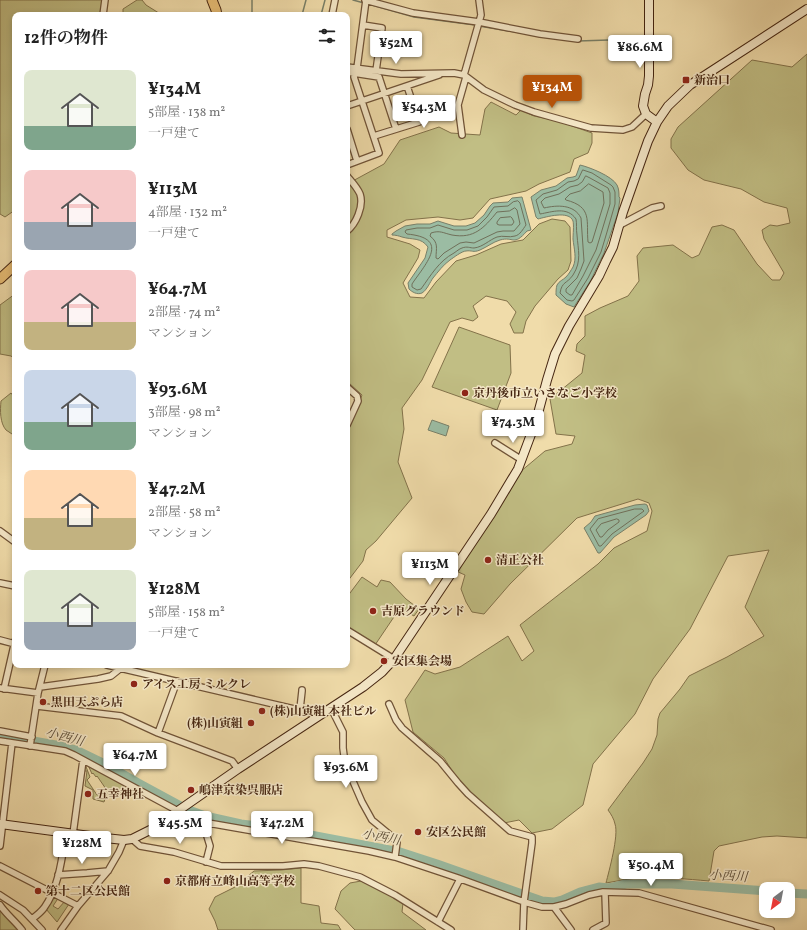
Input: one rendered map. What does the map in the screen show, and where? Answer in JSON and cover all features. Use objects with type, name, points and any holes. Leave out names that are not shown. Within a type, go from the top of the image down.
[{"type":"main road","points":[[212,0],[216,12]]},
{"type":"main road","points":[[0,279],[12,268]]},
{"type":"street","points":[[103,12],[105,0]]},
{"type":"street","points":[[333,12],[335,0]]},
{"type":"street","points":[[350,163],[379,153],[354,77],[366,0],[413,13],[480,22],[540,34],[578,39]]},
{"type":"street","points":[[462,135],[458,104],[480,22],[480,0]]},
{"type":"street","points":[[649,0],[649,76],[643,106],[646,114],[657,122]]},
{"type":"street","points":[[61,930],[78,906],[108,870],[128,839],[152,829],[238,769],[363,687],[382,672],[394,659],[491,514],[518,469],[536,421],[555,354],[569,326],[600,276],[612,247],[648,141],[657,122],[668,106],[690,86],[807,9]]},
{"type":"street","points":[[363,25],[382,28],[376,71]]},
{"type":"street","points":[[350,67],[379,77],[396,129]]},
{"type":"street","points":[[350,71],[356,70],[401,74],[454,74],[465,76],[484,90],[515,105],[591,128],[624,130],[632,127],[646,114]]},
{"type":"street","points":[[350,105],[443,74]]},
{"type":"street","points":[[374,136],[419,122],[406,86]]},
{"type":"street","points":[[350,139],[357,161]]},
{"type":"street","points":[[350,180],[360,195],[360,206],[357,220],[350,228]]},
{"type":"street","points":[[618,226],[652,208],[661,206]]},
{"type":"street","points":[[350,390],[357,396],[358,401],[350,418]]},
{"type":"street","points":[[495,443],[522,460]]},
{"type":"street","points":[[0,531],[12,540]]},
{"type":"street","points":[[0,583],[12,585]]},
{"type":"street","points":[[350,632],[394,659]]},
{"type":"street","points":[[0,640],[12,642]]},
{"type":"street","points":[[12,653],[2,688],[38,694]]},
{"type":"street","points":[[31,741],[38,694],[44,668]]},
{"type":"street","points":[[40,687],[111,676],[121,668],[300,709],[320,715]]},
{"type":"street","points":[[158,733],[177,681]]},
{"type":"street","points":[[300,709],[302,690]]},
{"type":"street","points":[[389,704],[396,720],[402,728],[440,761],[468,794],[510,831],[532,837],[524,902],[523,930]]},
{"type":"street","points":[[36,706],[121,716],[158,733],[232,761],[238,769]]},
{"type":"street","points":[[331,708],[343,732],[345,763],[351,779],[372,820],[397,842],[395,857]]},
{"type":"street","points":[[0,731],[65,751],[177,811],[191,818],[208,823],[395,857],[542,907],[554,907],[566,904],[589,895],[605,893],[644,894],[771,930]]},
{"type":"street","points":[[0,741],[12,743],[31,741]]},
{"type":"street","points":[[0,846],[1,825],[12,743]]},
{"type":"street","points":[[32,919],[43,909],[52,892],[58,875],[77,800],[83,760]]},
{"type":"street","points":[[206,862],[210,846],[206,833],[208,823]]},
{"type":"street","points":[[1,825],[128,839],[140,846],[174,852],[221,866],[283,866],[304,864],[319,866],[360,877],[377,885],[452,930]]},
{"type":"street","points":[[0,866],[78,906]]},
{"type":"street","points":[[58,875],[108,870]]},
{"type":"street","points":[[438,922],[460,878]]},
{"type":"street","points":[[593,930],[606,923],[605,893]]},
{"type":"street","points":[[0,895],[24,910],[42,930]]},
{"type":"street","points":[[0,905],[22,930]]},
{"type":"street","points":[[554,907],[571,930]]},
{"type":"shaded area","points":[[0,0],[103,0],[101,12],[12,12],[12,212],[5,217],[0,214]]},
{"type":"shaded area","points":[[137,0],[142,0],[146,5],[157,12],[123,12],[123,9]]},
{"type":"shaded area","points":[[807,54],[807,838],[777,836],[762,837],[719,846],[714,851],[709,881],[676,878],[633,878],[606,883],[616,836],[615,822],[608,810],[652,749],[657,735],[660,713],[689,676],[764,636],[745,607],[769,550],[728,556],[690,629],[653,679],[635,714],[593,764],[583,805],[552,829],[532,833],[519,820],[504,823],[458,780],[444,758],[413,732],[405,700],[425,670],[435,674],[460,667],[508,636],[522,661],[534,651],[520,625],[598,564],[614,548],[647,531],[652,511],[649,503],[638,499],[577,518],[510,584],[484,614],[472,612],[461,589],[465,575],[456,571],[520,472],[545,451],[572,444],[575,436],[556,434],[550,399],[582,373],[585,355],[576,351],[577,344],[585,336],[585,316],[628,296],[639,281],[637,256],[643,248],[673,245],[692,258],[699,255],[712,227],[722,225],[734,230],[757,264],[772,280],[780,280],[784,273],[764,239],[762,230],[770,225],[777,226],[790,223],[787,208],[764,202],[741,189],[704,180],[688,170],[671,148],[671,139],[678,127],[752,60],[792,67]]},
{"type":"shaded area","points":[[491,102],[516,115],[521,110],[534,116],[558,121],[592,133],[592,143],[588,153],[574,159],[570,172],[539,184],[526,191],[490,199],[473,218],[460,220],[438,217],[406,220],[387,230],[387,237],[410,244],[420,250],[418,258],[403,283],[410,297],[424,298],[436,282],[456,261],[476,255],[501,244],[523,240],[539,224],[552,219],[565,221],[570,227],[571,261],[568,270],[558,279],[535,306],[526,321],[523,333],[514,333],[510,324],[516,312],[507,301],[486,296],[473,306],[478,317],[473,321],[462,318],[450,322],[422,380],[402,408],[404,429],[398,462],[412,498],[376,541],[366,550],[363,561],[350,578],[350,425],[362,395],[350,384],[350,182],[384,164],[400,140],[439,127],[451,133],[480,135],[485,109]]},
{"type":"shaded area","points":[[12,296],[12,357],[0,354],[0,305]]},
{"type":"shaded area","points":[[459,327],[510,345],[511,373],[497,410],[432,387]]},
{"type":"shaded area","points":[[11,393],[12,394],[12,434],[6,430],[3,424],[1,417],[1,401]]},
{"type":"shaded area","name":"吉原グラウンド","points":[[362,577],[377,587],[381,580],[390,582],[406,599],[419,609],[414,616],[400,608],[375,645],[350,629],[350,593]]},
{"type":"shaded area","points":[[85,764],[90,777],[87,780],[97,795],[106,789],[97,776],[96,777],[93,773],[92,774],[88,765],[125,784],[119,796],[107,793],[104,802],[93,799],[93,790],[85,786],[87,771],[84,771]]},
{"type":"shaded area","points":[[301,868],[301,903],[319,906],[321,923],[338,925],[341,930],[218,930],[209,909],[215,897],[235,887],[254,871]]},
{"type":"shaded area","points":[[361,881],[403,903],[402,912],[426,930],[355,930],[335,909],[341,891],[350,883]]},
{"type":"shaded area","points":[[54,895],[59,897],[53,906],[58,909],[65,901],[69,904],[57,922],[46,909]]},
{"type":"shaded area","points":[[0,909],[20,930],[0,930]]},
{"type":"water","points":[[580,165],[610,178],[617,185],[620,198],[618,213],[604,253],[591,280],[574,307],[566,304],[556,295],[557,285],[568,275],[574,264],[573,221],[571,218],[562,215],[538,219],[536,217],[531,197],[541,190],[556,186],[567,178],[576,176]]},
{"type":"water","points":[[522,197],[531,230],[527,231],[516,240],[500,240],[478,251],[464,251],[443,266],[422,293],[418,294],[409,289],[408,283],[425,258],[428,247],[419,240],[392,234],[405,226],[430,224],[438,221],[454,226],[466,226],[475,223],[484,215],[493,203],[508,202],[512,198]]},
{"type":"water","points":[[432,420],[449,426],[446,436],[428,430]]},
{"type":"water","points":[[635,505],[647,505],[649,511],[646,515],[614,537],[600,553],[598,553],[584,528],[595,516]]},
{"type":"waterway","points":[[252,0],[252,12]]},
{"type":"waterway","points":[[303,12],[306,0]]},
{"type":"waterway","points":[[322,12],[325,0]]},
{"type":"waterway","points":[[353,0],[364,3]]},
{"type":"waterway","points":[[368,4],[414,17],[475,25]]},
{"type":"waterway","points":[[479,26],[521,33]]},
{"type":"waterway","points":[[578,41],[640,39]]},
{"type":"waterway","name":"小西川","points":[[0,735],[76,750],[105,764],[186,809],[205,816],[241,824],[268,827],[400,852],[542,901],[554,902],[580,892],[599,887],[609,888],[626,884],[672,884],[759,890]]},
{"type":"waterway","name":"小西川","points":[[795,893],[807,894]]},
{"type":"waterway","points":[[526,918],[528,897]]},
{"type":"place","name":"新治口","points":[[686,80]]},
{"type":"place","name":"京丹後市立いさなご小学校","points":[[465,393]]},
{"type":"place","name":"清正公社","points":[[488,560]]},
{"type":"place","name":"吉原グラウンド","points":[[373,611]]},
{"type":"place","name":"安区集会場","points":[[384,661]]},
{"type":"place","name":"アイス工房 ミルクレ","points":[[134,684]]},
{"type":"place","name":"黒田天ぷら店","points":[[43,702]]},
{"type":"place","name":"(株)山寅組 本社ビル","points":[[262,711]]},
{"type":"place","name":"(株)山寅組","points":[[251,723]]},
{"type":"place","name":"嶋津京染呉服店","points":[[191,790]]},
{"type":"place","name":"五幸神社","points":[[88,794]]},
{"type":"place","name":"安区公民館","points":[[418,832]]},
{"type":"place","name":"京都府立峰山高等学校","points":[[167,881]]},
{"type":"place","name":"第十二区公民館","points":[[38,891]]}]
